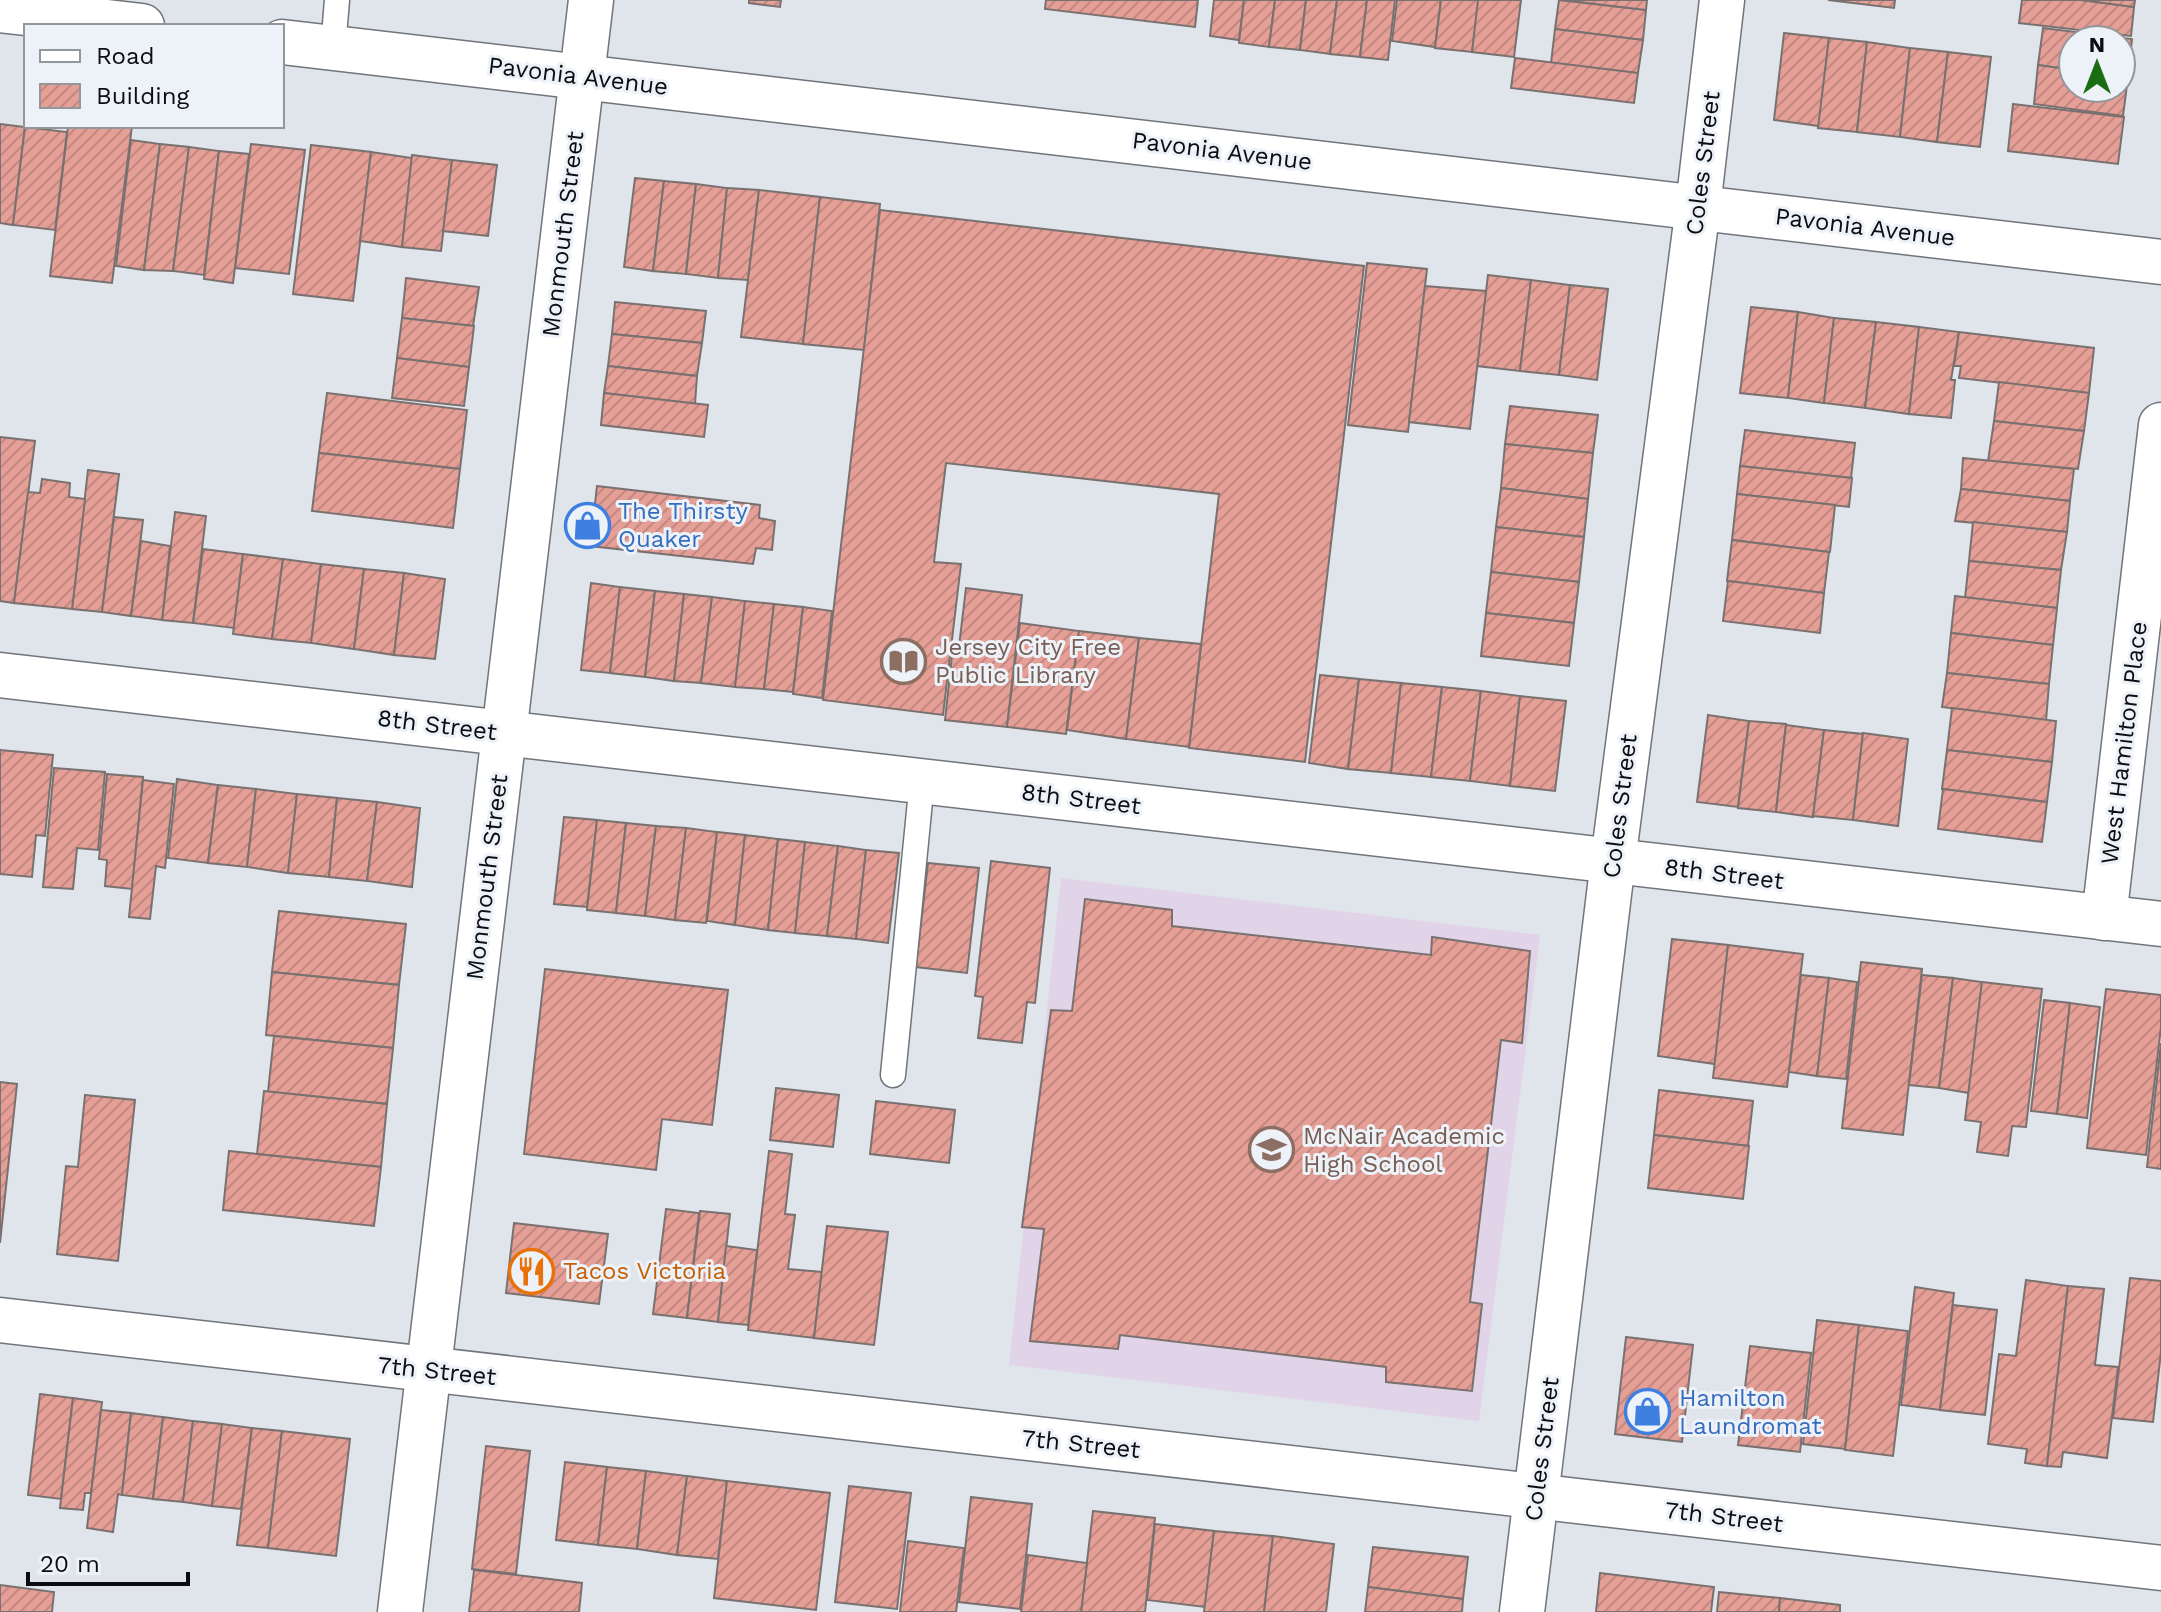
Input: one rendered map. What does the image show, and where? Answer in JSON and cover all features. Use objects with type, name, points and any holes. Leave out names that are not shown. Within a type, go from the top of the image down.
[{"type":"street","name":"Monmouth Street","points":[[400,1612],[591,0]]},
{"type":"street","name":"Coles Street","points":[[1522,1612],[1722,0]]},
{"type":"street","points":[[0,10],[124,24]]},
{"type":"street","name":"Pavonia Avenue","points":[[284,42],[2161,262]]},
{"type":"street","name":"West Hamilton Place","points":[[2104,918],[2161,425]]},
{"type":"street","name":"8th Street","points":[[0,675],[2161,924]]},
{"type":"street","name":"7th Street","points":[[0,1320],[2161,1568]]},
{"type":"lane","points":[[333,48],[337,0]]},
{"type":"lane","points":[[893,1075],[922,781]]},
{"type":"shaded area","name":"McNair Academic High School","points":[[1061,878],[1540,935],[1479,1421],[1009,1365]]},
{"type":"building","points":[[749,0],[781,0],[780,7],[749,3]]},
{"type":"building","points":[[1046,0],[1198,0],[1195,27],[1045,9]]},
{"type":"building","points":[[1214,0],[1244,0],[1239,40],[1210,36]]},
{"type":"building","points":[[1244,0],[1275,0],[1269,47],[1239,43]]},
{"type":"building","points":[[1275,0],[1306,0],[1300,50],[1269,47]]},
{"type":"building","points":[[1306,0],[1337,0],[1330,54],[1300,50]]},
{"type":"building","points":[[1337,0],[1367,0],[1360,57],[1330,54]]},
{"type":"building","points":[[1367,0],[1395,0],[1388,60],[1360,57]]},
{"type":"building","points":[[1397,0],[1441,0],[1435,47],[1392,41]]},
{"type":"building","points":[[1441,0],[1479,0],[1472,52],[1435,48]]},
{"type":"building","points":[[1478,0],[1521,0],[1514,57],[1472,52]]},
{"type":"building","points":[[1559,0],[1646,10],[1643,40],[1555,29]]},
{"type":"building","points":[[1562,0],[1647,0],[1646,10]]},
{"type":"building","points":[[1828,0],[1895,0],[1894,8]]},
{"type":"building","points":[[2022,0],[2081,0],[2134,7],[2132,24],[2057,24],[2057,27],[2019,23]]},
{"type":"building","points":[[2081,0],[2135,0],[2134,7]]},
{"type":"building","points":[[2043,28],[2057,30],[2057,68],[2038,65]]},
{"type":"building","points":[[1555,29],[1643,40],[1638,73],[1551,63]]},
{"type":"building","points":[[1784,33],[1829,38],[1819,126],[1774,120]]},
{"type":"building","points":[[1829,38],[1867,42],[1857,132],[1818,128]]},
{"type":"building","points":[[1867,42],[1910,48],[1900,137],[1857,132]]},
{"type":"building","points":[[1910,48],[1948,52],[1937,142],[1900,137]]},
{"type":"building","points":[[1948,52],[1991,57],[1980,147],[1937,142]]},
{"type":"building","points":[[1515,58],[1638,73],[1634,103],[1511,88]]},
{"type":"building","points":[[2038,65],[2057,68],[2057,104],[2125,104],[2123,116],[2034,104]]},
{"type":"building","points":[[2013,104],[2124,117],[2118,164],[2008,151]]},
{"type":"building","points":[[0,124],[24,127],[13,225],[0,223]]},
{"type":"building","points":[[25,128],[67,132],[55,230],[13,225]]},
{"type":"building","points":[[68,128],[132,128],[112,283],[50,276]]},
{"type":"building","points":[[131,140],[160,144],[144,270],[116,266]]},
{"type":"building","points":[[160,144],[189,147],[173,271],[144,270]]},
{"type":"building","points":[[251,144],[305,150],[289,274],[235,268]]},
{"type":"building","points":[[311,145],[371,152],[353,301],[293,294]]},
{"type":"building","points":[[189,147],[219,151],[204,275],[173,271]]},
{"type":"building","points":[[219,151],[249,154],[233,283],[204,279]]},
{"type":"building","points":[[371,152],[412,158],[402,247],[360,241]]},
{"type":"building","points":[[412,155],[452,160],[441,251],[402,247]]},
{"type":"building","points":[[452,160],[497,165],[488,236],[443,231]]},
{"type":"building","points":[[635,178],[664,181],[653,271],[624,267]]},
{"type":"building","points":[[664,181],[696,184],[686,274],[653,271]]},
{"type":"building","points":[[696,184],[727,188],[718,278],[686,274]]},
{"type":"building","points":[[727,188],[759,190],[748,280],[718,278]]},
{"type":"building","points":[[759,190],[820,197],[803,344],[741,337]]},
{"type":"building","points":[[820,197],[880,204],[864,350],[803,344]]},
{"type":"building","points":[[880,210],[1364,266],[1305,762],[1189,748],[1219,494],[946,463],[934,562],[961,564],[943,715],[823,700]]},
{"type":"building","points":[[1367,263],[1427,269],[1408,432],[1348,425]]},
{"type":"building","points":[[1488,275],[1531,280],[1520,371],[1477,366]]},
{"type":"building","points":[[406,278],[479,287],[473,326],[402,318]]},
{"type":"building","points":[[1531,280],[1570,285],[1559,375],[1520,371]]},
{"type":"building","points":[[1570,285],[1608,289],[1597,380],[1559,375]]},
{"type":"building","points":[[1425,286],[1486,291],[1470,429],[1409,422]]},
{"type":"building","points":[[615,302],[706,311],[702,343],[612,334]]},
{"type":"building","points":[[1751,307],[1798,312],[1788,398],[1740,393]]},
{"type":"building","points":[[1798,312],[1834,318],[1824,403],[1788,398]]},
{"type":"building","points":[[402,318],[474,326],[469,367],[397,358]]},
{"type":"building","points":[[1834,318],[1876,322],[1865,408],[1824,403]]},
{"type":"building","points":[[1876,322],[1919,327],[1909,414],[1865,408]]},
{"type":"building","points":[[1919,327],[1959,332],[1951,380],[1955,380],[1951,418],[1909,414]]},
{"type":"building","points":[[1959,332],[2094,348],[2089,393],[1959,378],[1961,366],[1954,366]]},
{"type":"building","points":[[612,334],[702,343],[697,376],[608,366]]},
{"type":"building","points":[[397,358],[469,367],[464,406],[392,398]]},
{"type":"building","points":[[608,366],[697,376],[695,404],[604,393]]},
{"type":"building","points":[[1999,382],[2089,393],[2084,431],[1994,421]]},
{"type":"building","points":[[327,393],[467,410],[460,469],[319,453]]},
{"type":"building","points":[[604,393],[708,405],[704,437],[601,425]]},
{"type":"building","points":[[1510,406],[1598,415],[1593,453],[1505,444]]},
{"type":"building","points":[[1994,421],[2084,431],[2078,469],[1988,461]]},
{"type":"building","points":[[1745,430],[1855,443],[1851,478],[1740,466]]},
{"type":"building","points":[[0,437],[35,441],[14,603],[0,601]]},
{"type":"building","points":[[1505,444],[1593,453],[1588,499],[1501,488]]},
{"type":"building","points":[[319,453],[460,469],[453,528],[312,511]]},
{"type":"building","points":[[1963,458],[2074,469],[2070,501],[1961,489]]},
{"type":"building","points":[[1740,466],[1852,478],[1849,507],[1737,494]]},
{"type":"building","points":[[88,470],[119,474],[102,612],[72,609]]},
{"type":"building","points":[[42,479],[70,483],[69,497],[85,499],[72,609],[14,603],[28,492],[40,493]]},
{"type":"building","points":[[597,486],[760,505],[759,518],[775,521],[772,550],[756,548],[753,564],[590,546]]},
{"type":"building","points":[[1501,488],[1588,499],[1584,537],[1496,527]]},
{"type":"building","points":[[1961,489],[2070,501],[2067,532],[1955,521]]},
{"type":"building","points":[[1737,494],[1835,505],[1830,552],[1732,540]]},
{"type":"building","points":[[175,512],[206,516],[193,623],[162,620]]},
{"type":"building","points":[[114,517],[143,520],[131,616],[102,612]]},
{"type":"building","points":[[1973,522],[2067,532],[2061,570],[1969,561]]},
{"type":"building","points":[[1496,527],[1584,537],[1579,582],[1491,572]]},
{"type":"building","points":[[1732,540],[1829,552],[1824,593],[1727,581]]},
{"type":"building","points":[[141,541],[170,546],[162,620],[131,616]]},
{"type":"building","points":[[203,549],[243,554],[234,628],[193,623]]},
{"type":"building","points":[[243,554],[283,559],[272,639],[233,634]]},
{"type":"building","points":[[283,559],[321,564],[311,643],[272,639]]},
{"type":"building","points":[[1969,561],[2061,570],[2057,608],[1965,598]]},
{"type":"building","points":[[321,564],[364,569],[354,649],[311,643]]},
{"type":"building","points":[[364,569],[404,573],[394,655],[354,649]]},
{"type":"building","points":[[1491,572],[1579,582],[1574,623],[1486,613]]},
{"type":"building","points":[[404,573],[445,579],[435,659],[394,655]]},
{"type":"building","points":[[1728,581],[1824,593],[1820,633],[1723,621]]},
{"type":"building","points":[[591,583],[620,587],[610,673],[581,670]]},
{"type":"building","points":[[620,587],[655,591],[645,677],[610,673]]},
{"type":"building","points":[[966,588],[1022,595],[1007,727],[945,720],[953,646],[959,646]]},
{"type":"building","points":[[655,591],[684,594],[674,681],[645,677]]},
{"type":"building","points":[[684,594],[712,597],[701,683],[674,681]]},
{"type":"building","points":[[1955,596],[2057,608],[2053,645],[1951,633]]},
{"type":"building","points":[[712,597],[745,601],[735,687],[701,683]]},
{"type":"building","points":[[745,601],[774,604],[764,689],[735,687]]},
{"type":"building","points":[[774,604],[803,607],[793,692],[764,689]]},
{"type":"building","points":[[803,607],[832,611],[822,698],[793,694]]},
{"type":"building","points":[[1486,613],[1574,623],[1569,666],[1481,656]]},
{"type":"building","points":[[1020,623],[1079,631],[1066,734],[1007,727]]},
{"type":"building","points":[[1079,631],[1139,638],[1126,739],[1067,730]]},
{"type":"building","points":[[1951,633],[2053,645],[2049,684],[1947,673]]},
{"type":"building","points":[[1139,638],[1201,644],[1189,747],[1126,739]]},
{"type":"building","points":[[1947,673],[2049,684],[2046,721],[1942,707]]},
{"type":"building","points":[[1320,675],[1359,679],[1348,769],[1309,763]]},
{"type":"building","points":[[1359,679],[1401,683],[1391,773],[1348,769]]},
{"type":"building","points":[[1401,683],[1442,687],[1431,777],[1391,773]]},
{"type":"building","points":[[1442,687],[1481,691],[1470,781],[1431,777]]},
{"type":"building","points":[[1481,691],[1520,696],[1510,786],[1470,781]]},
{"type":"building","points":[[1520,696],[1566,701],[1555,791],[1510,786]]},
{"type":"building","points":[[1952,708],[2056,721],[2052,762],[1947,750]]},
{"type":"building","points":[[1708,715],[1749,721],[1738,807],[1697,802]]},
{"type":"building","points":[[1749,721],[1786,724],[1776,812],[1738,808]]},
{"type":"building","points":[[1786,725],[1824,730],[1813,817],[1776,812]]},
{"type":"building","points":[[1824,730],[1863,734],[1853,820],[1813,816]]},
{"type":"building","points":[[1863,733],[1908,739],[1898,826],[1853,820]]},
{"type":"building","points":[[0,750],[53,755],[45,836],[36,835],[32,877],[0,874]]},
{"type":"building","points":[[1947,750],[2052,762],[2047,802],[1942,789]]},
{"type":"building","points":[[54,768],[105,772],[98,850],[77,848],[73,889],[43,887]]},
{"type":"building","points":[[107,774],[143,777],[132,889],[105,886],[107,860],[99,859]]},
{"type":"building","points":[[177,779],[218,785],[208,863],[168,858]]},
{"type":"building","points":[[143,780],[174,784],[165,868],[156,866],[150,919],[129,917]]},
{"type":"building","points":[[218,785],[256,789],[247,867],[208,863]]},
{"type":"building","points":[[256,789],[297,794],[288,873],[247,867]]},
{"type":"building","points":[[1943,789],[2047,802],[2042,842],[1938,829]]},
{"type":"building","points":[[297,794],[337,798],[329,877],[288,873]]},
{"type":"building","points":[[337,798],[377,802],[367,881],[329,877]]},
{"type":"building","points":[[377,802],[420,808],[412,887],[367,881]]},
{"type":"building","points":[[564,817],[597,820],[587,907],[554,904]]},
{"type":"building","points":[[597,820],[626,823],[616,913],[587,910]]},
{"type":"building","points":[[626,823],[656,826],[645,916],[616,913]]},
{"type":"building","points":[[656,826],[686,828],[675,920],[645,916]]},
{"type":"building","points":[[686,828],[717,832],[706,923],[675,920]]},
{"type":"building","points":[[717,832],[745,835],[735,925],[707,921]]},
{"type":"building","points":[[745,835],[778,839],[768,930],[735,925]]},
{"type":"building","points":[[778,839],[805,842],[795,933],[768,930]]},
{"type":"building","points":[[805,842],[838,846],[827,936],[795,933]]},
{"type":"building","points":[[838,846],[866,850],[856,939],[827,936]]},
{"type":"building","points":[[866,850],[899,853],[888,943],[856,939]]},
{"type":"building","points":[[991,861],[1050,868],[1035,1003],[1027,1002],[1022,1043],[978,1038],[983,997],[975,996]]},
{"type":"building","points":[[928,863],[979,868],[967,973],[916,967]]},
{"type":"building","name":"McNair Academic High School","points":[[1085,899],[1172,910],[1172,926],[1431,955],[1432,937],[1530,951],[1522,1043],[1501,1040],[1470,1302],[1482,1304],[1472,1391],[1386,1382],[1386,1367],[1120,1335],[1118,1349],[1030,1341],[1044,1229],[1022,1227],[1051,1010],[1072,1011]]},
{"type":"building","points":[[279,911],[406,924],[399,985],[272,972]]},
{"type":"building","points":[[1672,939],[1728,945],[1715,1064],[1658,1056]]},
{"type":"building","points":[[1728,945],[1803,954],[1787,1087],[1713,1078]]},
{"type":"building","points":[[1861,962],[1922,969],[1903,1135],[1842,1128]]},
{"type":"building","points":[[545,969],[728,990],[712,1125],[662,1119],[656,1170],[524,1154]]},
{"type":"building","points":[[272,972],[399,985],[393,1048],[266,1035]]},
{"type":"building","points":[[1801,975],[1829,978],[1817,1076],[1789,1072]]},
{"type":"building","points":[[1922,975],[1953,978],[1939,1088],[1909,1085]]},
{"type":"building","points":[[1829,978],[1857,982],[1846,1079],[1817,1076]]},
{"type":"building","points":[[1953,978],[1982,982],[1969,1093],[1939,1088]]},
{"type":"building","points":[[1982,982],[2042,989],[2026,1127],[2012,1126],[2008,1156],[1977,1152],[1981,1122],[1965,1120]]},
{"type":"building","points":[[2106,989],[2161,995],[2161,1027],[2146,1155],[2087,1148]]},
{"type":"building","points":[[2044,1000],[2070,1003],[2057,1114],[2031,1111]]},
{"type":"building","points":[[2070,1003],[2100,1007],[2087,1118],[2057,1114]]},
{"type":"building","points":[[274,1036],[393,1048],[387,1104],[268,1092]]},
{"type":"building","points":[[2161,1043],[2161,1169],[2147,1167]]},
{"type":"building","points":[[0,1082],[17,1084],[0,1243]]},
{"type":"building","points":[[776,1088],[839,1095],[833,1147],[770,1140]]},
{"type":"building","points":[[1659,1090],[1753,1101],[1748,1146],[1654,1135]]},
{"type":"building","points":[[264,1091],[387,1104],[381,1167],[257,1154]]},
{"type":"building","points":[[85,1095],[135,1100],[118,1261],[57,1254],[66,1166],[78,1167]]},
{"type":"building","points":[[876,1101],[955,1110],[949,1163],[870,1154]]},
{"type":"building","points":[[1654,1135],[1749,1146],[1743,1199],[1648,1188]]},
{"type":"building","points":[[229,1151],[381,1167],[374,1226],[223,1210]]},
{"type":"building","points":[[769,1151],[792,1154],[785,1214],[795,1215],[788,1269],[822,1272],[814,1338],[748,1330]]},
{"type":"building","points":[[666,1209],[699,1213],[687,1318],[653,1314]]},
{"type":"building","points":[[700,1211],[730,1214],[718,1322],[687,1318]]},
{"type":"building","points":[[514,1223],[608,1234],[599,1304],[506,1293]]},
{"type":"building","points":[[827,1226],[888,1232],[874,1345],[814,1338]]},
{"type":"building","points":[[726,1246],[757,1250],[748,1325],[718,1322]]},
{"type":"building","points":[[2130,1278],[2161,1281],[2161,1352],[2153,1422],[2113,1418]]},
{"type":"building","points":[[2026,1280],[2068,1286],[2047,1466],[2025,1463],[2027,1449],[1988,1444],[1999,1354],[2016,1356]]},
{"type":"building","points":[[2068,1286],[2104,1289],[2095,1365],[2118,1367],[2107,1458],[2063,1452],[2061,1467],[2047,1466]]},
{"type":"building","points":[[1915,1287],[1954,1293],[1940,1410],[1901,1405]]},
{"type":"building","points":[[1953,1305],[1997,1310],[1985,1415],[1940,1410]]},
{"type":"building","points":[[1817,1320],[1859,1325],[1845,1449],[1803,1444]]},
{"type":"building","points":[[1859,1325],[1908,1331],[1893,1456],[1845,1450]]},
{"type":"building","points":[[1626,1337],[1693,1345],[1682,1442],[1615,1434]]},
{"type":"building","points":[[1750,1346],[1811,1353],[1800,1452],[1738,1445]]},
{"type":"building","points":[[40,1394],[73,1398],[61,1499],[28,1495]]},
{"type":"building","points":[[73,1398],[102,1402],[91,1493],[85,1493],[83,1510],[60,1508]]},
{"type":"building","points":[[101,1410],[131,1413],[122,1495],[118,1494],[113,1532],[87,1528]]},
{"type":"building","points":[[131,1413],[163,1417],[153,1499],[122,1495]]},
{"type":"building","points":[[163,1417],[193,1421],[183,1502],[153,1499]]},
{"type":"building","points":[[193,1421],[222,1424],[212,1506],[183,1502]]},
{"type":"building","points":[[222,1424],[252,1428],[241,1509],[212,1506]]},
{"type":"building","points":[[252,1428],[282,1431],[268,1548],[237,1545]]},
{"type":"building","points":[[282,1431],[350,1439],[336,1556],[268,1548]]},
{"type":"building","points":[[486,1446],[530,1451],[516,1574],[472,1569]]},
{"type":"building","points":[[565,1462],[607,1467],[598,1545],[556,1540]]},
{"type":"building","points":[[607,1467],[646,1471],[637,1549],[598,1545]]},
{"type":"building","points":[[646,1471],[687,1476],[677,1555],[637,1549]]},
{"type":"building","points":[[687,1476],[727,1481],[718,1559],[677,1555]]},
{"type":"building","points":[[727,1481],[830,1493],[816,1610],[714,1598]]},
{"type":"building","points":[[849,1486],[911,1493],[897,1609],[835,1602]]},
{"type":"building","points":[[971,1497],[1032,1504],[1020,1609],[959,1602]]},
{"type":"building","points":[[1093,1511],[1155,1518],[1145,1612],[1081,1612]]},
{"type":"building","points":[[1155,1524],[1214,1531],[1205,1607],[1147,1600]]},
{"type":"building","points":[[1214,1531],[1273,1536],[1264,1612],[1204,1612]]},
{"type":"building","points":[[1273,1536],[1334,1544],[1326,1612],[1264,1612]]},
{"type":"building","points":[[908,1541],[964,1548],[956,1612],[900,1612]]},
{"type":"building","points":[[1373,1547],[1468,1557],[1463,1599],[1368,1587]]},
{"type":"building","points":[[1028,1555],[1087,1563],[1081,1612],[1021,1612]]},
{"type":"building","points":[[474,1570],[582,1583],[579,1612],[469,1612]]},
{"type":"building","points":[[1600,1573],[1714,1587],[1711,1612],[1596,1612]]},
{"type":"building","points":[[0,1585],[54,1592],[52,1612],[0,1612]]},
{"type":"building","points":[[1368,1587],[1463,1599],[1462,1612],[1365,1612]]},
{"type":"building","points":[[1719,1592],[1780,1598],[1779,1612],[1717,1612]]},
{"type":"building","points":[[1780,1598],[1840,1605],[1840,1612],[1779,1612]]},
{"type":"place","name":"The Thirsty Quaker","points":[[587,525]]},
{"type":"place","name":"Jersey City Free Public Library","points":[[904,661]]},
{"type":"place","name":"McNair Academic High School","points":[[1272,1150]]},
{"type":"place","name":"Tacos Victoria","points":[[532,1271]]},
{"type":"place","name":"Hamilton Laundromat","points":[[1648,1412]]}]
